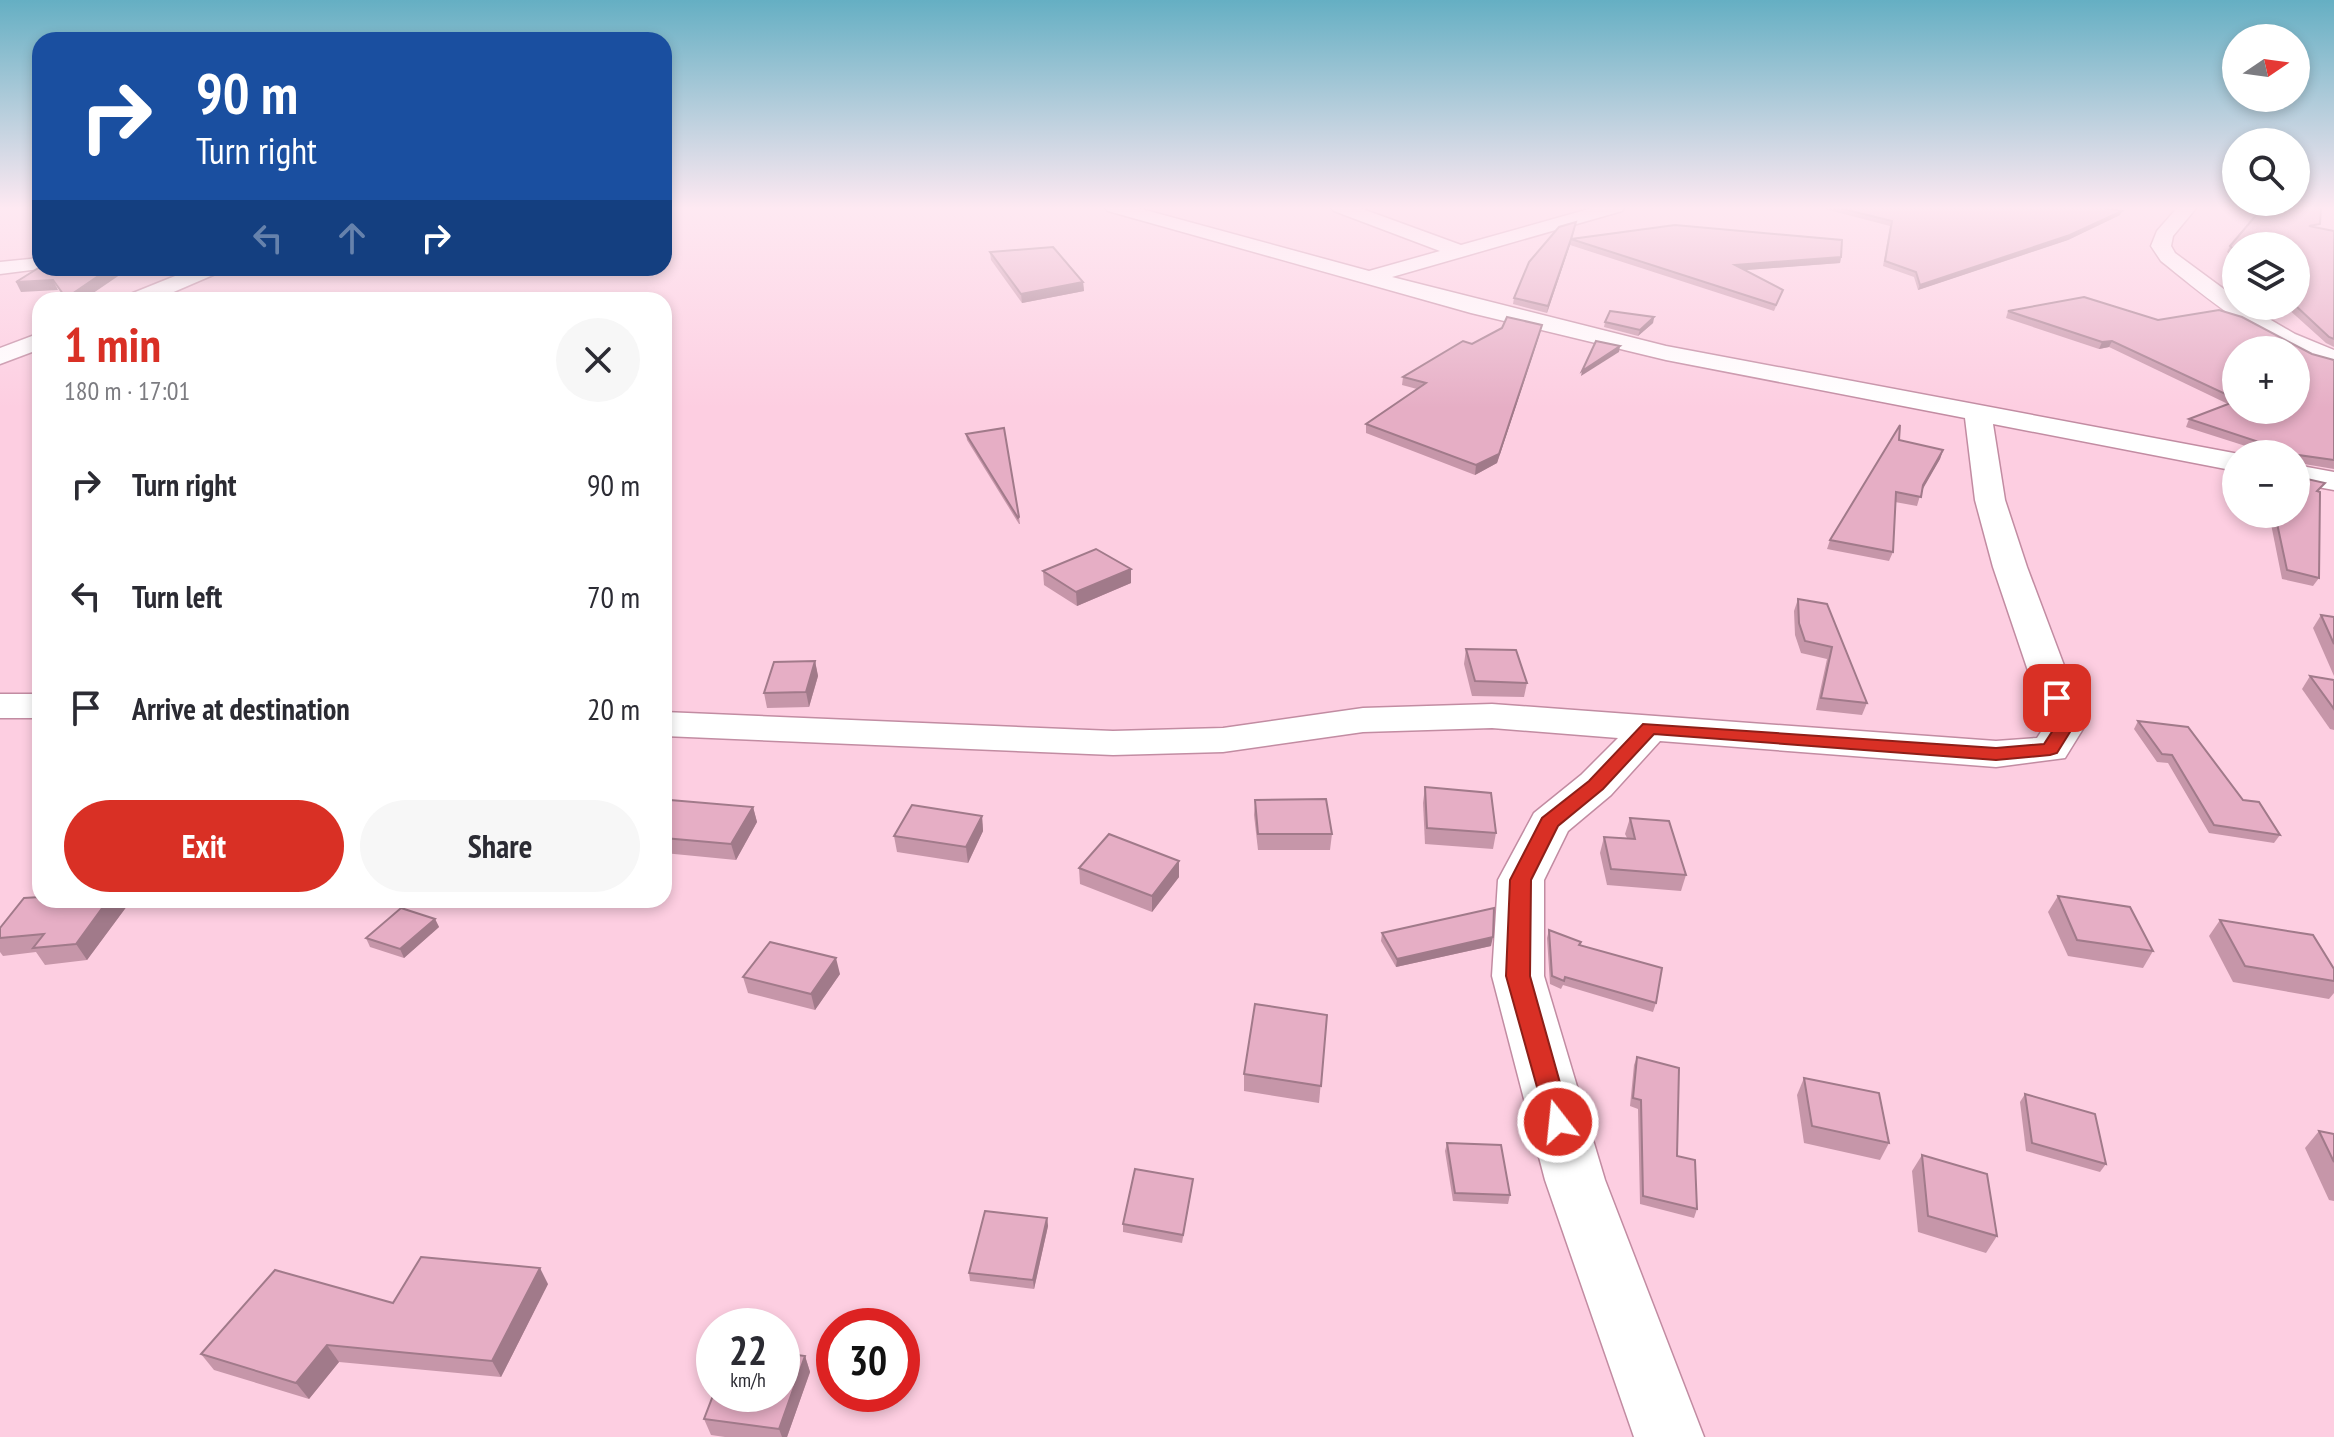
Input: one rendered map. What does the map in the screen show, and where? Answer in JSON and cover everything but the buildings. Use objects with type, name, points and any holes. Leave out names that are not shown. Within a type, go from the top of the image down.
[{"type":"street","points":[[1353,274],[1666,353],[2222,459]]},
{"type":"street","points":[[1367,278],[1380,274]]},
{"type":"street","points":[[2190,274],[2257,325],[2285,341],[2334,358]]},
{"type":"street","points":[[155,292],[194,276]]},
{"type":"street","points":[[0,357],[32,343]]},
{"type":"street","points":[[672,724],[1113,743],[1223,740],[1363,720],[1492,716],[1996,754],[2050,749],[2066,724],[2010,567],[1990,500],[1978,413]]},
{"type":"street","points":[[2310,477],[2334,481]]},
{"type":"street","points":[[0,706],[32,706]]},
{"type":"street","points":[[1650,728],[1596,785],[1550,823],[1521,880],[1518,976],[1575,1180],[1669,1437]]},
{"type":"route","points":[[1558,1122],[1518,976],[1521,880],[1550,823],[1596,785],[1650,728],[1996,754],[2050,749],[2066,724],[2057,698]]}]
